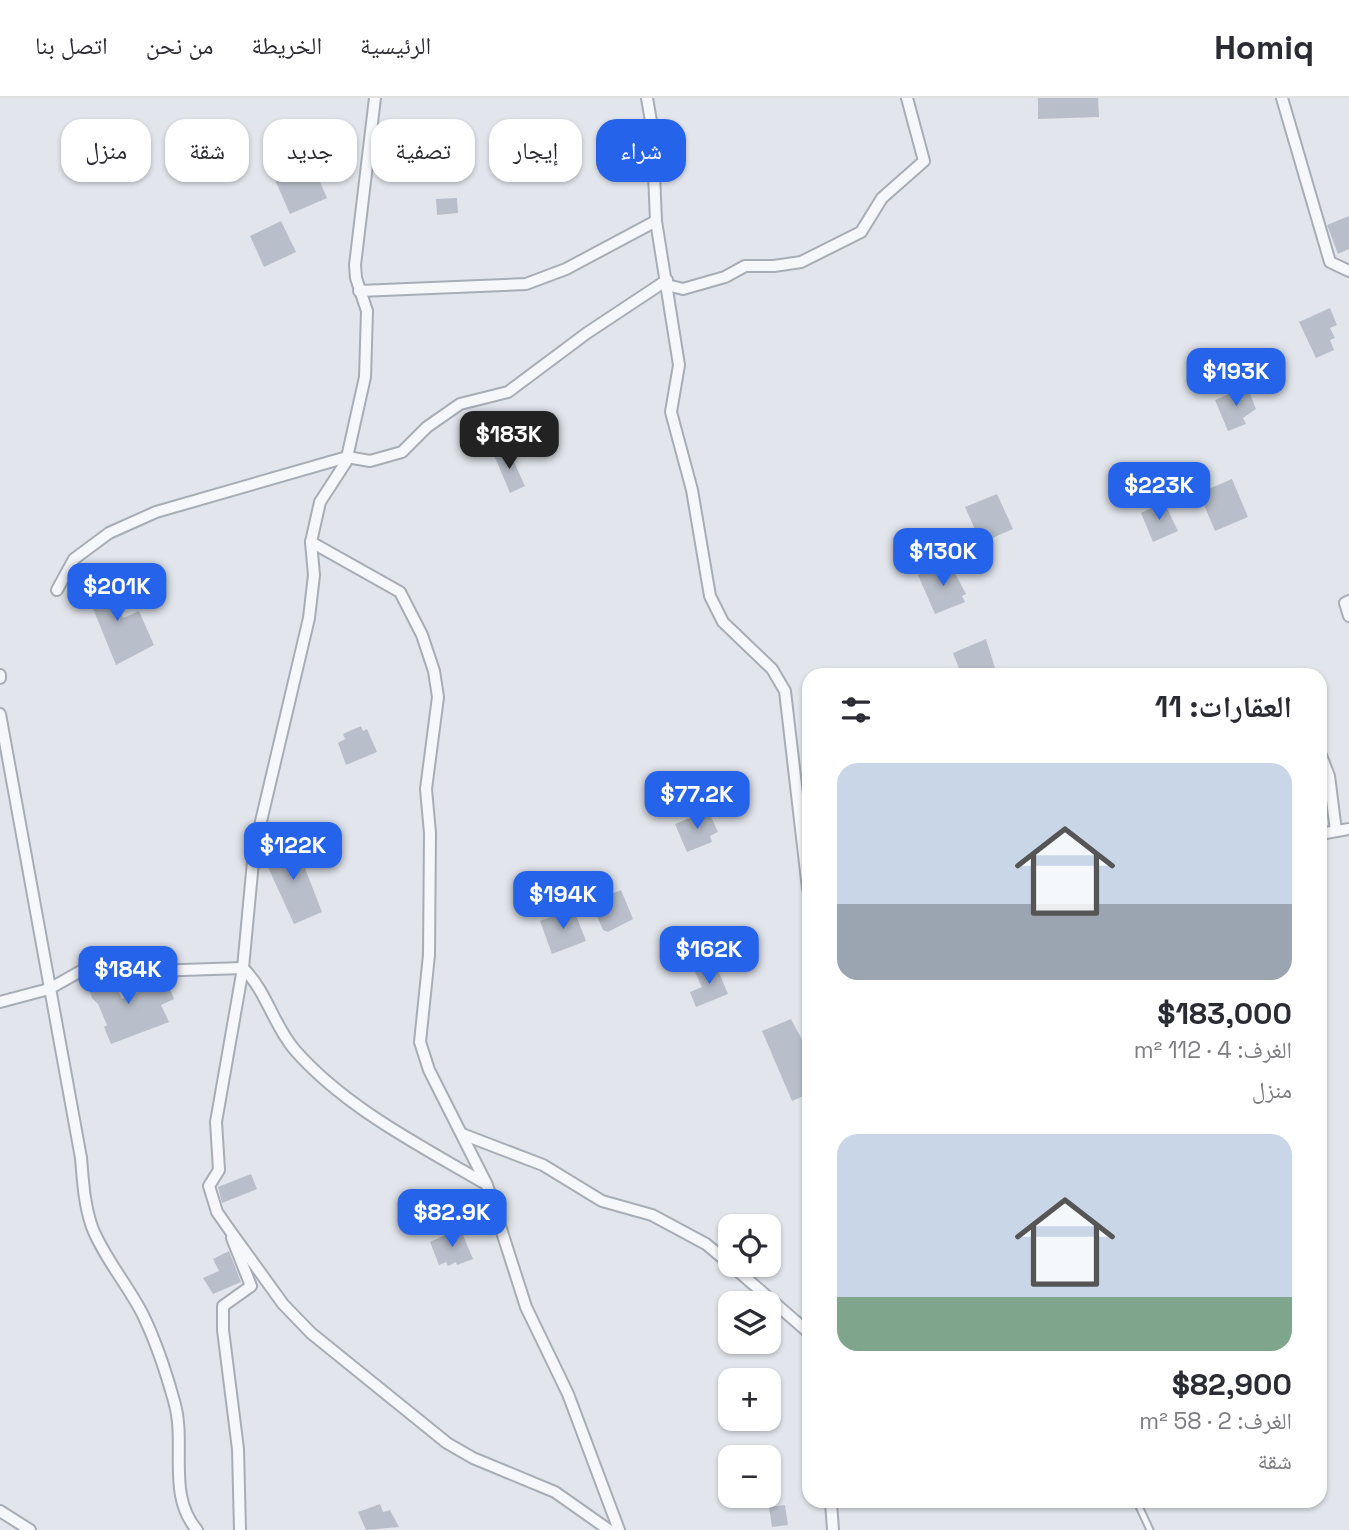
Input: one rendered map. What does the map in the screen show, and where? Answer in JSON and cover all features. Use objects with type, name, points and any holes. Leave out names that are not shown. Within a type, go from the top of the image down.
[{"type":"street","points":[[375,98],[355,265],[359,290],[367,311],[365,377],[347,457],[320,502],[312,542],[314,575],[309,618],[254,851],[243,968],[216,1122],[219,1170],[209,1186],[217,1212],[230,1232],[283,1304],[311,1333],[425,1426],[473,1458],[524,1477],[571,1501],[609,1530]]},
{"type":"street","points":[[647,98],[652,127],[656,221],[679,365],[671,412],[692,490],[710,596],[723,622],[772,669],[785,691],[802,837]]},
{"type":"street","points":[[667,282],[683,289],[725,277],[746,265],[774,267],[801,262],[861,232],[882,198],[924,161],[906,98]]},
{"type":"street","points":[[1282,98],[1330,262],[1349,271]]},
{"type":"street","points":[[359,290],[526,284],[566,269],[656,221]]},
{"type":"street","points":[[57,590],[74,559],[109,533],[156,512],[347,457],[370,461],[402,452],[427,427],[460,404],[508,392],[587,333],[667,282]]},
{"type":"street","points":[[312,542],[400,592],[422,635],[438,697],[426,789],[431,867],[429,955],[420,1042],[424,1058],[487,1185],[526,1307],[578,1419],[619,1530]]},
{"type":"street","points":[[1349,601],[1345,603],[1349,616]]},
{"type":"street","points":[[0,713],[81,1158],[84,1198],[93,1228],[131,1293],[158,1353],[178,1414],[179,1493],[183,1509],[197,1530]]},
{"type":"street","points":[[1327,771],[1336,831]]},
{"type":"street","points":[[1327,833],[1349,829]]},
{"type":"street","points":[[0,1002],[49,989],[111,954],[152,971],[243,968]]},
{"type":"street","points":[[243,968],[258,985],[293,1048],[312,1066],[410,1141],[487,1185]]},
{"type":"street","points":[[462,1134],[543,1165],[602,1201],[652,1215],[706,1244],[718,1254]]},
{"type":"street","points":[[230,1232],[251,1286],[223,1306],[223,1330],[238,1449],[240,1530]]},
{"type":"street","points":[[745,1277],[802,1327]]},
{"type":"street","points":[[831,1508],[833,1530]]},
{"type":"street","points":[[0,1511],[30,1530]]},
{"type":"lane","points":[[1141,1508],[1150,1530]]},
{"type":"building","points":[[1038,98],[1098,98],[1099,117],[1038,119]]},
{"type":"building","points":[[276,182],[320,182],[327,198],[290,214]]},
{"type":"building","points":[[457,198],[458,213],[437,215],[436,199]]},
{"type":"building","points":[[1349,216],[1349,249],[1338,254],[1327,225]]},
{"type":"building","points":[[281,221],[296,252],[264,267],[250,236]]},
{"type":"building","points":[[1330,308],[1337,325],[1330,328],[1335,338],[1330,340],[1334,350],[1316,358],[1299,322]]},
{"type":"building","points":[[1247,386],[1256,409],[1243,418],[1246,424],[1228,431],[1215,400]]},
{"type":"building","points":[[508,449],[525,486],[510,493],[494,455]]},
{"type":"building","points":[[1232,479],[1248,517],[1215,531],[1199,493]]},
{"type":"building","points":[[997,494],[1013,529],[981,543],[965,507]]},
{"type":"building","points":[[1164,502],[1178,531],[1153,542],[1141,513]]},
{"type":"building","points":[[949,562],[966,594],[962,596],[965,602],[935,614],[918,575]]},
{"type":"building","points":[[105,575],[123,618],[139,611],[154,645],[116,665],[83,584]]},
{"type":"building","points":[[986,639],[995,668],[959,668],[953,653]]},
{"type":"building","points":[[361,726],[363,731],[367,729],[377,752],[346,765],[338,743],[345,739],[343,734]]},
{"type":"building","points":[[708,810],[718,832],[710,836],[712,842],[687,852],[675,824]]},
{"type":"building","points":[[294,840],[322,912],[294,924],[262,854]]},
{"type":"building","points":[[621,890],[633,919],[608,932],[603,930],[591,902]]},
{"type":"building","points":[[574,910],[586,941],[552,954],[540,921]]},
{"type":"building","points":[[715,963],[728,994],[696,1007],[690,992],[702,987],[695,972]]},
{"type":"building","points":[[107,965],[122,999],[166,980],[174,999],[161,1005],[169,1022],[111,1044],[104,1027],[107,1025],[98,1004],[92,998],[86,977]]},
{"type":"building","points":[[791,1019],[802,1040],[802,1097],[792,1101],[762,1031]]},
{"type":"building","points":[[251,1174],[257,1189],[222,1203],[218,1187]]},
{"type":"building","points":[[460,1228],[473,1259],[457,1265],[456,1262],[448,1266],[446,1262],[439,1265],[430,1242]]},
{"type":"building","points":[[229,1251],[241,1282],[213,1294],[203,1278],[219,1271],[213,1259]]},
{"type":"building","points":[[380,1504],[383,1512],[390,1510],[399,1527],[366,1530],[358,1512]]},
{"type":"building","points":[[785,1505],[788,1525],[772,1527],[769,1508],[781,1508]]}]
